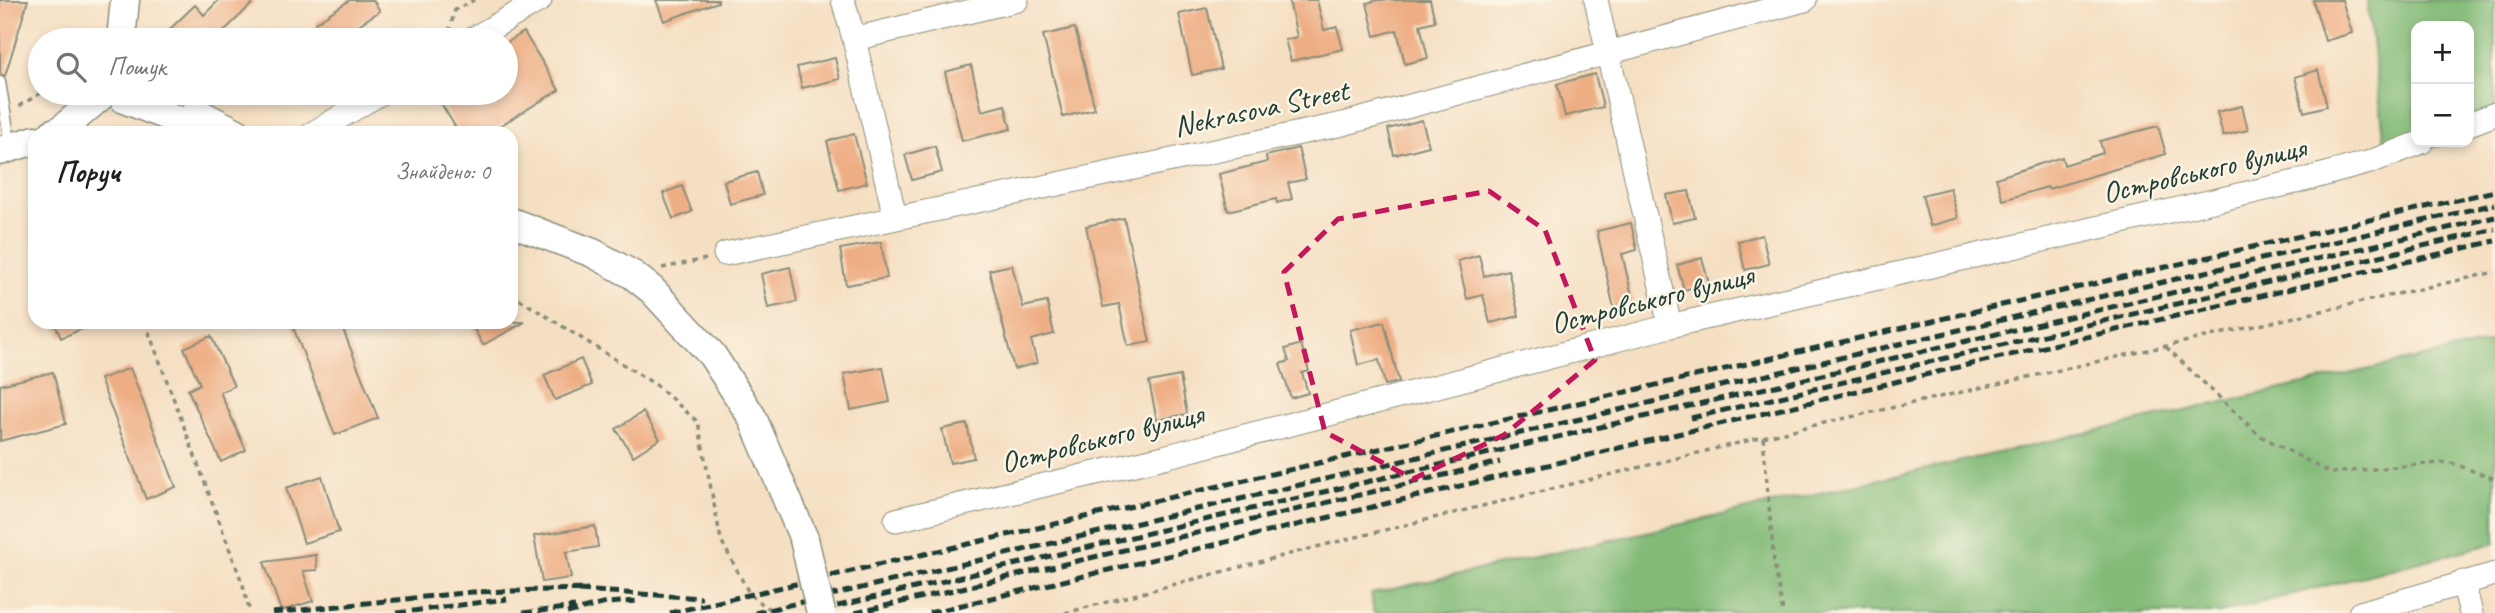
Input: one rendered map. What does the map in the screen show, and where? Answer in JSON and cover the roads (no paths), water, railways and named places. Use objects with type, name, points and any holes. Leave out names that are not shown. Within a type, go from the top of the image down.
[{"type":"street","points":[[492,28],[540,0]]},
{"type":"street","points":[[843,0],[895,217]]},
{"type":"street","points":[[854,39],[1017,0]]},
{"type":"street","points":[[1596,0],[1670,326]]},
{"type":"street","name":"Nekrasova Street","points":[[725,254],[1343,124],[1805,0]]},
{"type":"street","points":[[67,126],[98,105]]},
{"type":"street","points":[[142,105],[194,126]]},
{"type":"street","points":[[183,105],[224,126]]},
{"type":"street","points":[[325,126],[361,105]]},
{"type":"street","points":[[2474,122],[2495,114]]},
{"type":"street","name":"Островського вулиця","points":[[896,520],[1164,457],[1670,326],[2300,181],[2370,162],[2411,146]]},
{"type":"street","points":[[518,225],[593,253],[633,275],[653,290],[712,355],[752,417],[804,539],[821,613]]},
{"type":"street","points":[[2360,613],[2495,574]]},
{"type":"street","points":[[2463,582],[2471,613]]},
{"type":"lane","points":[[0,82],[15,147]]},
{"type":"railway","points":[[670,613],[2495,191]]},
{"type":"railway","points":[[755,613],[2495,204]]},
{"type":"railway","points":[[808,613],[2495,217]]},
{"type":"railway","points":[[1691,418],[2495,229]]},
{"type":"railway","points":[[929,613],[2495,241]]},
{"type":"railway","points":[[855,613],[1500,462]]},
{"type":"railway","points":[[272,613],[472,592],[588,589]]},
{"type":"railway","points":[[579,590],[702,598]]},
{"type":"railway","points":[[397,613],[507,599]]},
{"type":"railway","points":[[567,613],[606,603],[639,601]]},
{"type":"railway","points":[[523,613],[575,607]]}]
